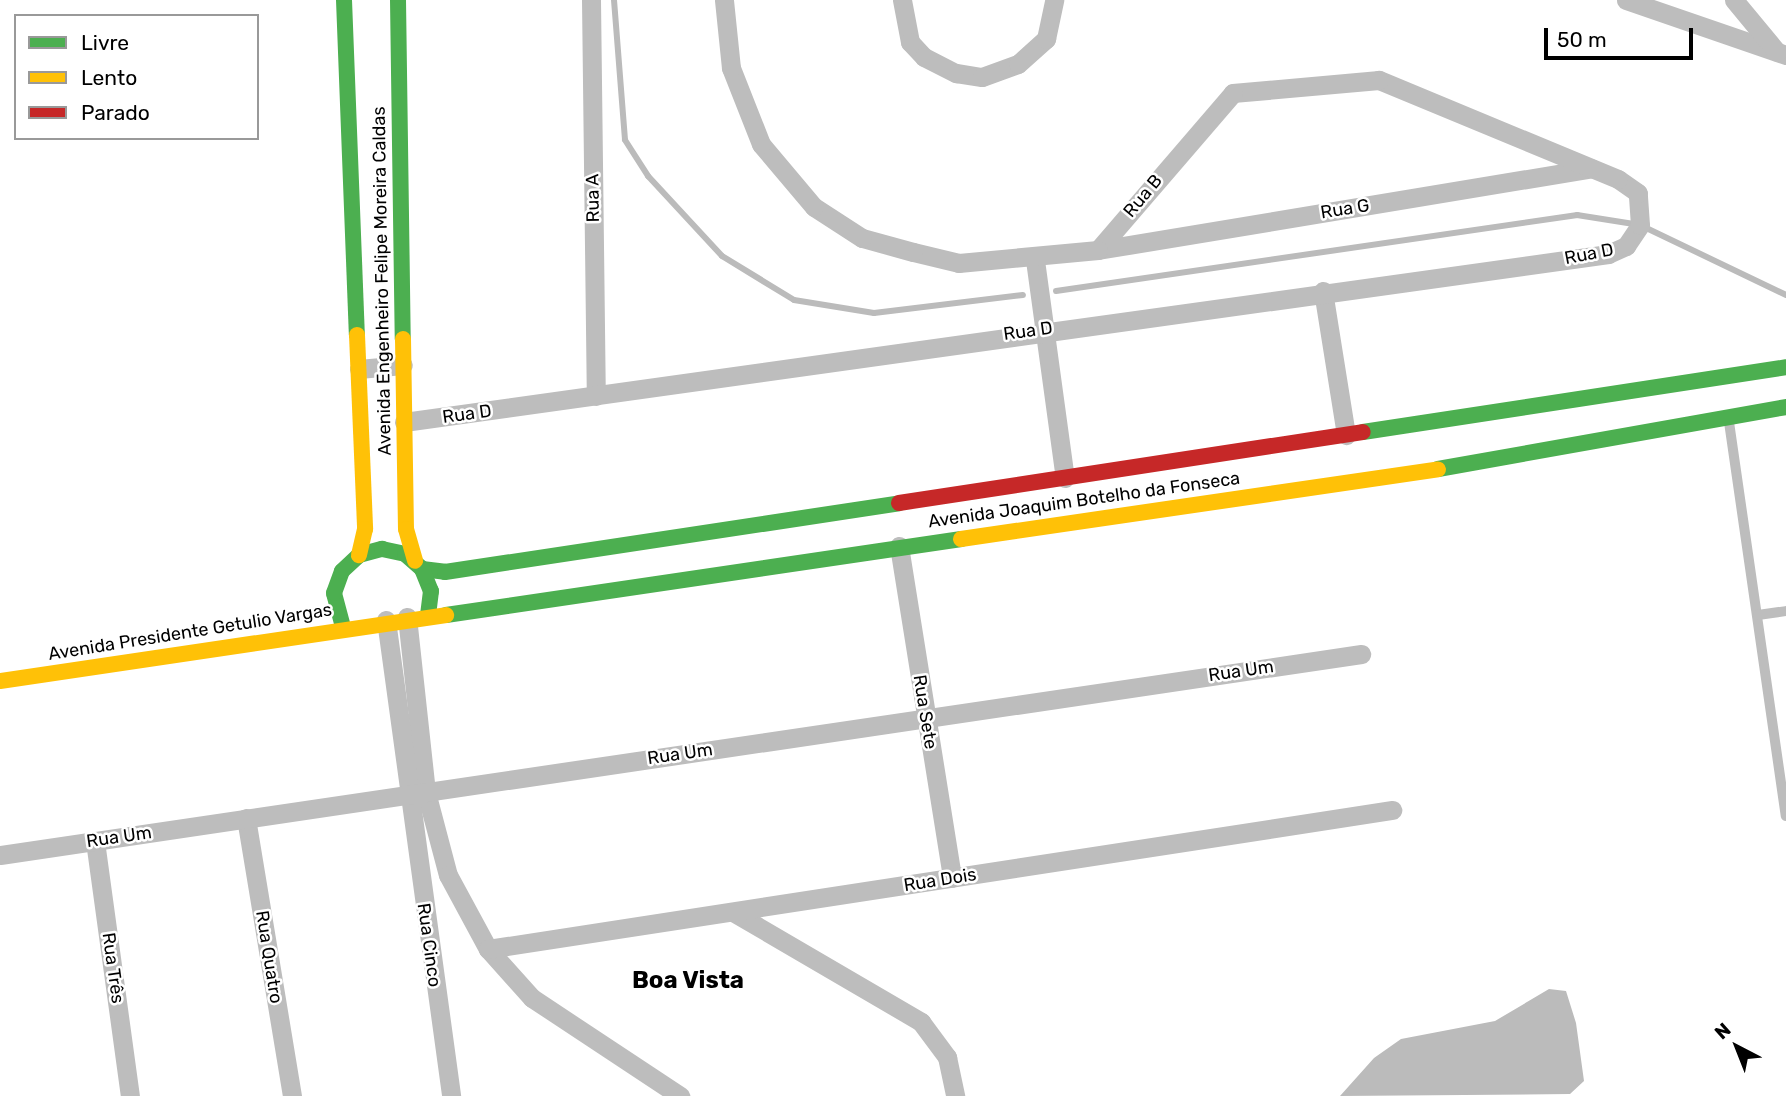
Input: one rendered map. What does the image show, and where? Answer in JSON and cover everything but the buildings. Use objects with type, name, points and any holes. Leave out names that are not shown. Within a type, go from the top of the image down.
[{"type":"street","name":"Avenida Engenheiro Felipe Moreira Caldas","points":[[343,626],[334,593],[342,571],[359,555],[365,529],[344,0]]},
{"type":"street","name":"Avenida Engenheiro Felipe Moreira Caldas","points":[[397,0],[406,529],[430,591],[428,615]]},
{"type":"street","name":"Rua A","points":[[591,0],[596,396]]},
{"type":"street","points":[[724,0],[724,38],[742,107],[761,144],[814,207],[862,238],[959,263],[1035,260],[1098,250]]},
{"type":"street","points":[[902,0],[910,42],[924,57],[956,73],[982,77],[1018,64],[1046,39],[1054,0]]},
{"type":"street","points":[[1626,0],[1782,54]]},
{"type":"street","points":[[1734,0],[1782,54]]},
{"type":"street","name":"Rua B","points":[[1098,250],[1218,106],[1248,87],[1379,80],[1592,168],[1638,192],[1640,225]]},
{"type":"street","name":"Rua G","points":[[1098,250],[1592,168]]},
{"type":"street","name":"Rua D","points":[[404,422],[596,396],[1044,328],[1608,254],[1626,246],[1640,225]]},
{"type":"street","points":[[1035,260],[1065,478]]},
{"type":"street","points":[[1323,291],[1346,435]]},
{"type":"street","points":[[359,369],[403,365]]},
{"type":"street","points":[[359,555],[394,550],[418,565],[445,572],[1786,367]]},
{"type":"street","name":"Avenida Joaquim Botelho da Fonseca","points":[[386,620],[1728,422],[1786,407]]},
{"type":"street","name":"Rua Sete","points":[[899,546],[952,878]]},
{"type":"street","points":[[407,617],[418,793]]},
{"type":"street","points":[[386,620],[418,793],[448,875],[488,949],[532,998],[680,1096]]},
{"type":"street","name":"Avenida Presidente Getulio Vargas","points":[[0,681],[386,620]]},
{"type":"street","name":"Rua Um","points":[[0,855],[1361,654]]},
{"type":"street","name":"Rua Cinco","points":[[418,793],[451,1096]]},
{"type":"street","name":"Rua Dois","points":[[488,949],[1392,810]]},
{"type":"street","name":"Rua Quatro","points":[[246,818],[292,1096]]},
{"type":"street","name":"Rua Três","points":[[95,841],[130,1096]]},
{"type":"street","points":[[733,912],[921,1022],[947,1057],[955,1096]]},
{"type":"lane","points":[[1728,422],[1786,816]]},
{"type":"lane","points":[[1758,615],[1786,611]]},
{"type":"shaded area","points":[[1549,989],[1566,991],[1576,1023],[1584,1081],[1570,1094],[1340,1096],[1374,1058],[1401,1039],[1495,1021]]},
{"type":"waterway","points":[[614,0],[625,140],[648,176],[722,256],[794,300],[874,313],[1023,295]]},
{"type":"waterway","points":[[1056,291],[1577,215],[1640,225],[1786,295]]},
{"type":"traffic: fast","points":[[344,0],[357,335]]},
{"type":"traffic: fast","points":[[398,0],[403,339]]},
{"type":"traffic: fast","points":[[1363,432],[1786,367]]},
{"type":"traffic: fast","points":[[1438,469],[1786,407]]},
{"type":"traffic: fast","points":[[422,569],[445,572],[899,503]]},
{"type":"traffic: fast","points":[[446,615],[961,539]]},
{"type":"traffic: fast","points":[[343,627],[334,593],[342,571],[359,555],[382,549],[405,554],[422,569],[431,591],[428,615]]},
{"type":"traffic: slow","points":[[357,335],[365,529],[359,555]]},
{"type":"traffic: slow","points":[[403,339],[406,529],[415,561]]},
{"type":"traffic: slow","points":[[961,539],[1438,469]]},
{"type":"traffic: slow","points":[[0,681],[446,615]]},
{"type":"traffic: jam","points":[[899,503],[1363,432]]},
{"type":"district","name":"Boa Vista","points":[[688,981]]}]
